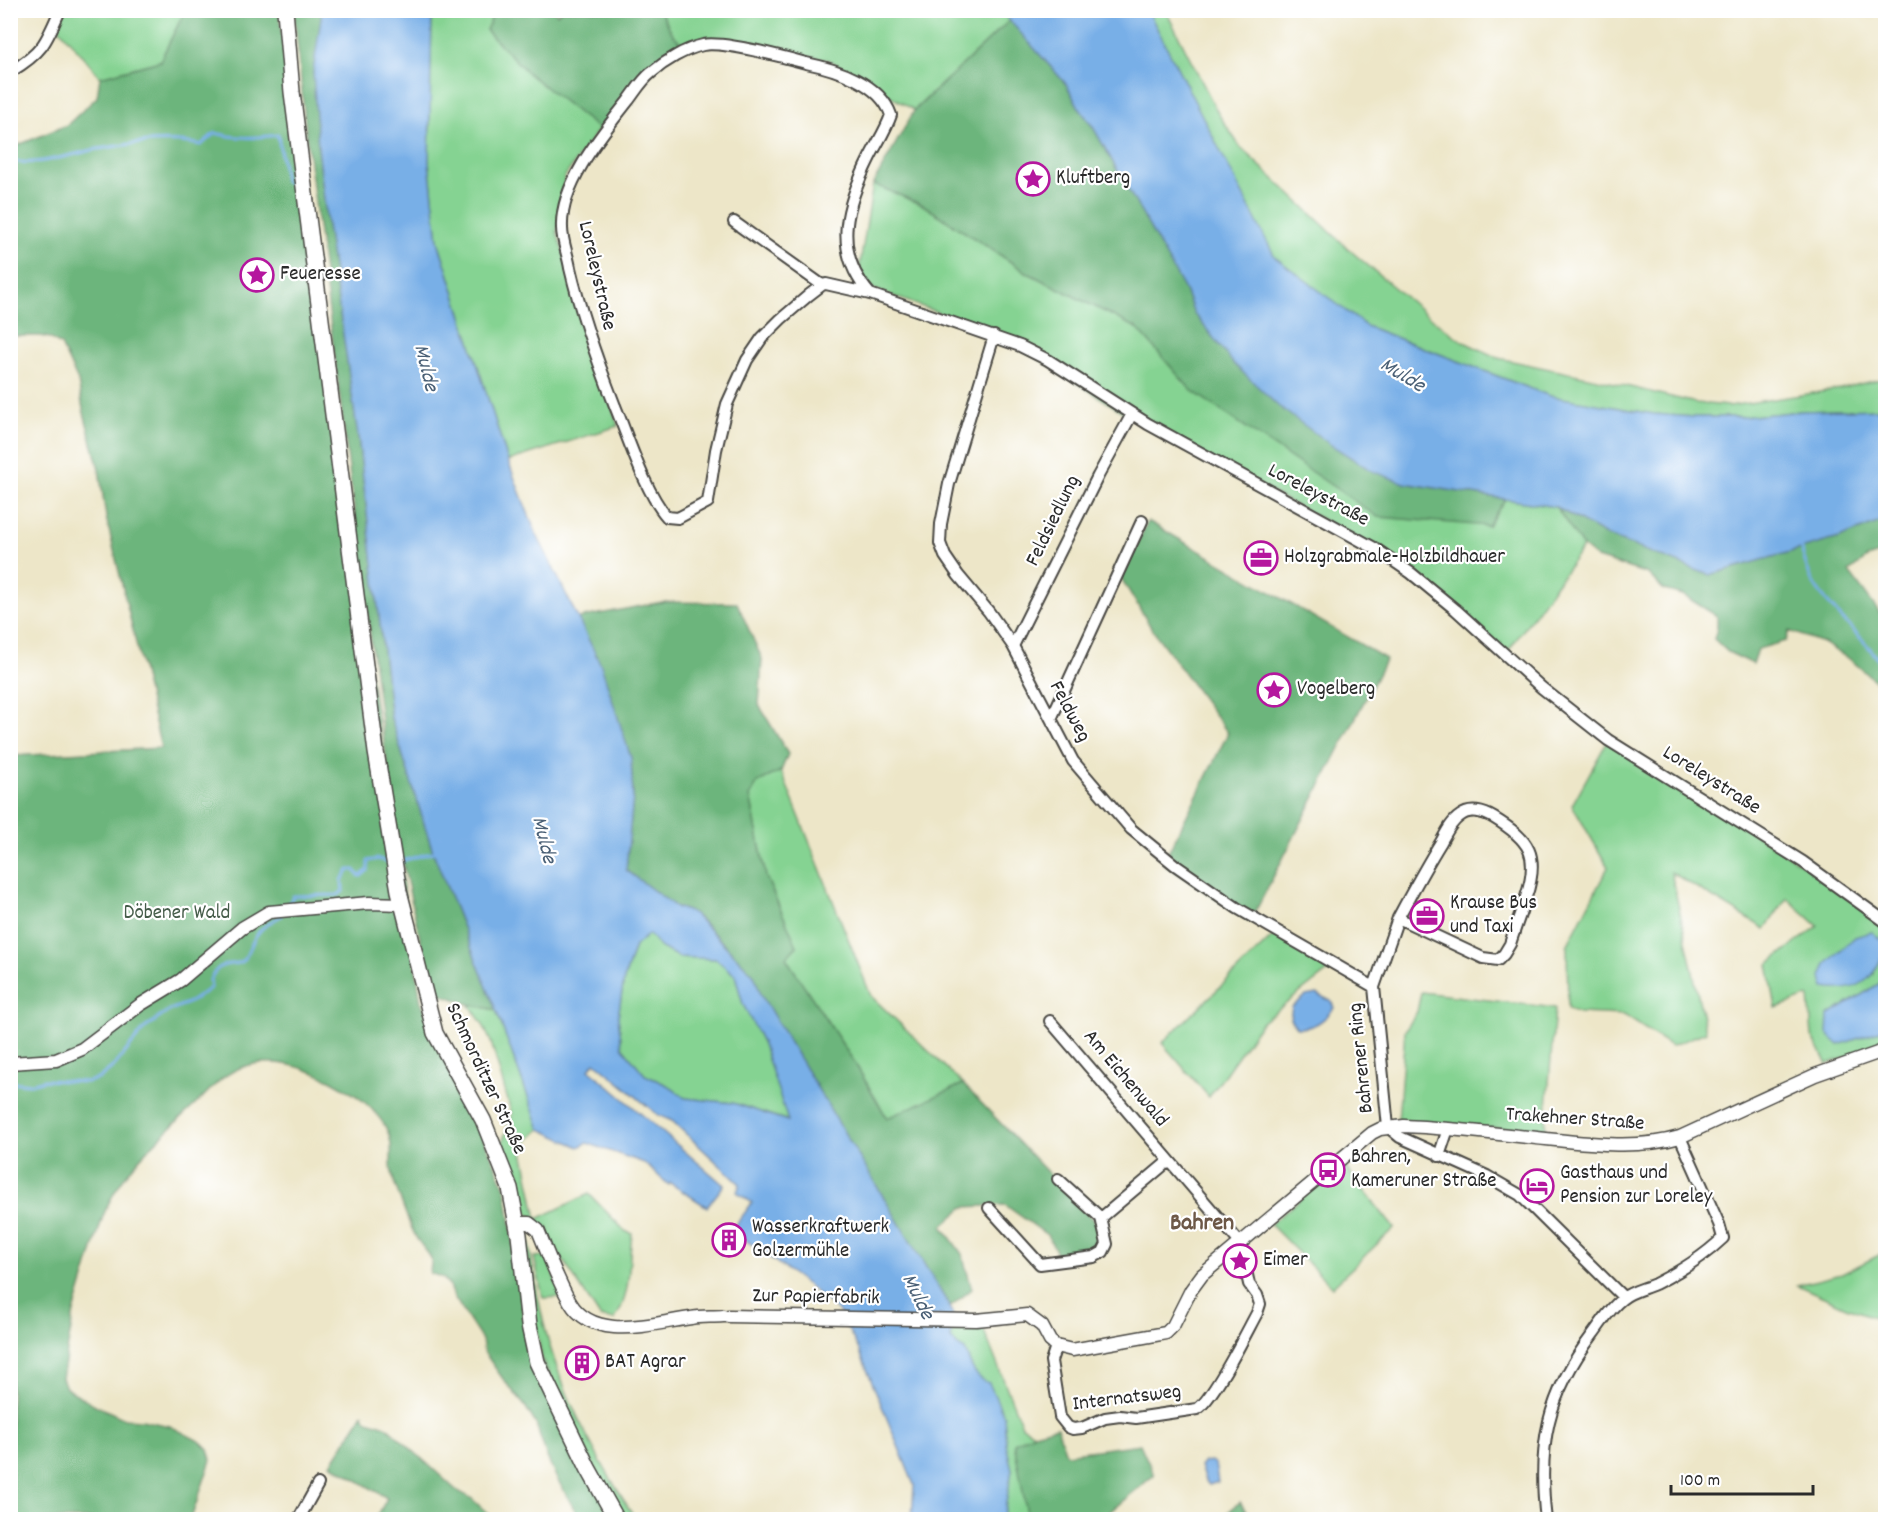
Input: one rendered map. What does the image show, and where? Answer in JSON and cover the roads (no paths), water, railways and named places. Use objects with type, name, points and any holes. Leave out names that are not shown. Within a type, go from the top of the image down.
[{"type":"main road","name":"Schmorditzer Straße","points":[[285,10],[292,93],[373,730],[391,851],[402,904],[435,1033],[483,1120],[505,1173],[517,1223],[529,1325],[537,1362],[588,1468],[617,1520]]},
{"type":"street","points":[[10,72],[38,53],[50,37],[60,10]]},
{"type":"street","name":"Loreleystraße","points":[[822,285],[781,319],[762,338],[747,360],[727,404],[716,450],[708,502],[678,518],[667,517],[640,466],[595,355],[576,292],[562,229],[563,208],[584,162],[649,74],[683,52],[704,45],[723,45],[828,68],[845,74],[871,90],[888,107],[891,115],[860,179],[851,203],[846,229],[847,254],[852,269],[870,294]]},
{"type":"street","name":"Loreleystraße","points":[[734,222],[822,285],[833,285],[870,294],[888,302],[994,336],[1048,360],[1132,414],[1395,561],[1456,610],[1542,688],[1608,740],[1803,861],[1886,922]]},
{"type":"street","name":"Feldweg","points":[[994,336],[949,484],[941,524],[940,543],[958,575],[989,612],[1013,646],[1073,761],[1131,829],[1157,852],[1237,908],[1374,987]]},
{"type":"street","name":"Feldsiedlung","points":[[1013,646],[1098,476],[1132,414]]},
{"type":"street","points":[[1051,719],[1142,520]]},
{"type":"street","name":"Bahrener Ring","points":[[1388,1127],[1374,987],[1398,918],[1430,859],[1452,823],[1461,814],[1472,811],[1486,813],[1517,834],[1526,845],[1533,859],[1533,878],[1510,944],[1498,960],[1483,958],[1398,918]]},
{"type":"street","points":[[10,1062],[56,1060],[82,1049],[140,1005],[181,980],[256,918],[269,912],[369,903],[402,904]]},
{"type":"street","name":"Am Eichenwald","points":[[1050,1021],[1240,1243]]},
{"type":"street","name":"Trakehner Straße","points":[[1388,1127],[1448,1129],[1637,1146],[1659,1144],[1680,1137],[1815,1074],[1886,1050]]},
{"type":"street","points":[[1056,1346],[1072,1350],[1166,1333],[1173,1326],[1191,1290],[1202,1275],[1372,1133],[1388,1127],[1400,1137],[1487,1176],[1520,1196],[1623,1297]]},
{"type":"street","points":[[1439,1155],[1448,1129]]},
{"type":"street","points":[[1546,1520],[1542,1490],[1546,1426],[1554,1403],[1576,1360],[1611,1309],[1623,1297],[1683,1268],[1723,1238],[1719,1224],[1680,1137]]},
{"type":"street","points":[[1101,1218],[1165,1164],[1171,1163]]},
{"type":"street","points":[[989,1208],[1040,1264],[1094,1257],[1103,1252],[1107,1244],[1101,1218],[1058,1179]]},
{"type":"street","name":"Zur Papierfabrik","points":[[517,1223],[529,1222],[538,1230],[571,1304],[584,1318],[599,1324],[624,1328],[694,1317],[725,1316],[976,1320],[1027,1315],[1042,1326],[1050,1341],[1056,1346]]},
{"type":"street","name":"Internatsweg","points":[[1056,1346],[1051,1361],[1060,1417],[1068,1427],[1082,1428],[1105,1418],[1155,1416],[1204,1406],[1260,1304],[1249,1284],[1240,1243]]},
{"type":"street","points":[[298,1520],[318,1484]]},
{"type":"water","name":"Mulde","points":[[322,11],[432,11],[429,162],[438,241],[508,461],[535,531],[601,665],[631,758],[633,797],[626,870],[676,907],[693,913],[754,975],[761,995],[950,1307],[953,1313],[951,1339],[965,1350],[976,1374],[989,1383],[1004,1416],[1006,1444],[1012,1470],[1003,1519],[912,1519],[914,1485],[859,1350],[839,1312],[809,1286],[732,1230],[752,1203],[737,1192],[740,1184],[672,1121],[658,1115],[595,1062],[589,1069],[724,1185],[707,1207],[670,1183],[669,1185],[644,1163],[587,1143],[579,1147],[540,1129],[496,1010],[433,852],[391,718],[358,436],[327,225],[318,147],[313,72]],"holes":[[[649,934],[660,947],[678,957],[716,959],[735,975],[743,1004],[763,1044],[788,1121],[733,1103],[685,1098],[667,1085],[645,1075],[622,1047],[618,1017],[624,979],[635,946]]]},
{"type":"water","name":"Mulde","points":[[1001,11],[1148,11],[1275,257],[1366,326],[1550,396],[1654,414],[1743,417],[1801,411],[1885,409],[1885,520],[1839,538],[1709,575],[1608,536],[1556,507],[1404,483],[1372,471],[1331,445],[1278,406],[1233,363],[1194,313],[1185,290],[1093,127],[1066,84]]},
{"type":"water","points":[[1872,932],[1886,944],[1878,966],[1872,974],[1857,986],[1824,988],[1821,977],[1826,964],[1855,937]]},
{"type":"water","points":[[1885,980],[1885,1029],[1839,1045],[1827,1034],[1828,1016]]},
{"type":"water","points":[[1317,994],[1331,1001],[1334,1008],[1318,1023],[1297,1028],[1290,1019],[1292,1007],[1306,996]]},
{"type":"water","points":[[1211,1461],[1215,1464],[1218,1482],[1209,1485],[1200,1467],[1204,1462]]},
{"type":"waterway","points":[[10,159],[18,162],[40,161],[98,149],[150,142],[201,145],[215,133],[246,137],[278,135],[285,181],[292,185]]},
{"type":"waterway","points":[[1801,549],[1812,580],[1822,596],[1870,649],[1886,672]]},
{"type":"waterway","points":[[398,862],[434,852]]},
{"type":"waterway","points":[[288,906],[293,896],[338,895],[343,891],[342,880],[349,870],[355,870],[361,876],[368,870],[368,861],[378,859],[388,862]]},
{"type":"waterway","points":[[10,1082],[30,1084],[45,1080],[86,1082],[98,1079],[115,1065],[145,1028],[170,1010],[190,1002],[209,989],[210,980],[219,968],[244,959],[259,932],[281,916]]},
{"type":"place","name":"Kluftberg","points":[[1033,179]]},
{"type":"place","name":"Feueresse","points":[[257,275]]},
{"type":"place","name":"Holzgrabmale-Holzbildhauer","points":[[1261,558]]},
{"type":"place","name":"Vogelberg","points":[[1274,690]]},
{"type":"place","name":"Krause Bus und Taxi","points":[[1427,916]]},
{"type":"place","name":"Bahren, Kameruner Straße","points":[[1328,1170]]},
{"type":"place","name":"Gasthaus und Pension zur Loreley","points":[[1537,1186]]},
{"type":"place","name":"Wasserkraftwerk Golzermühle","points":[[729,1240]]},
{"type":"place","name":"Eimer","points":[[1240,1261]]},
{"type":"place","name":"BAT Agrar","points":[[582,1363]]},
{"type":"district","name":"Bahren","points":[[1202,1224]]},
{"type":"park label","name":"Döbener Wald","points":[[177,914]]}]
